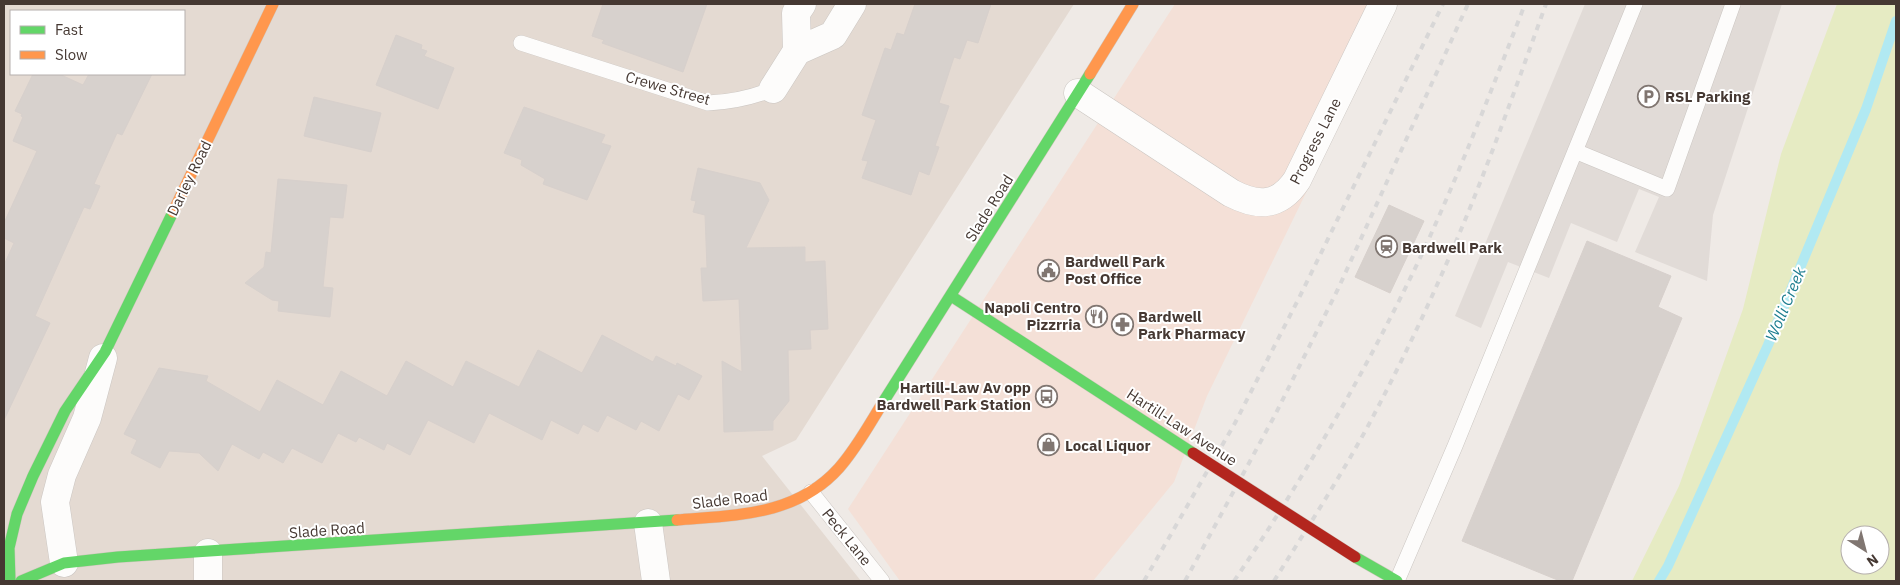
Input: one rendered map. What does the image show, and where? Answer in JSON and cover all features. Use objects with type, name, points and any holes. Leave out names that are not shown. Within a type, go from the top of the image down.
[{"type":"street","name":"Darley Road","points":[[10,581],[9,548],[17,514],[33,476],[65,411],[105,352],[273,4]]},
{"type":"street","points":[[802,4],[796,13],[797,51],[833,35],[852,4]]},
{"type":"street","name":"Slade Road","points":[[64,563],[648,523],[762,511],[796,501],[811,492],[840,467],[852,451],[1133,4]]},
{"type":"street","name":"Progress Lane","points":[[1078,93],[1231,193],[1256,203],[1274,200],[1290,190],[1297,180],[1384,4]]},
{"type":"street","name":"Crewe Street","points":[[773,89],[797,51]]},
{"type":"street","name":"Hartill-Law Avenue","points":[[951,296],[1355,557],[1397,581]]},
{"type":"street","name":"Darley Road","points":[[64,563],[55,502],[62,475],[87,418],[105,352]]},
{"type":"street","points":[[648,523],[656,581]]},
{"type":"street","points":[[208,553],[208,581]]},
{"type":"street","points":[[21,581],[64,563]]},
{"type":"lane","points":[[1397,581],[1455,446],[1635,4]]},
{"type":"lane","points":[[1575,151],[1667,188],[1733,4]]},
{"type":"lane","name":"Crewe Street","points":[[521,43],[708,102],[733,102],[773,89]]},
{"type":"lane","name":"Peck Lane","points":[[811,492],[882,581]]},
{"type":"shaded area","points":[[4,4],[1074,4],[796,440],[762,456],[861,581],[4,581]]},
{"type":"shaded area","points":[[1175,4],[1398,4],[1207,396],[1174,482],[1093,581],[900,581],[848,509]]},
{"type":"shaded area","name":"RSL Parking","points":[[1585,4],[1782,4],[1713,215],[1707,281],[1635,252],[1659,197],[1639,189],[1617,242],[1571,223],[1549,278],[1508,262],[1481,328],[1455,316]]},
{"type":"green space","points":[[1837,4],[1896,4],[1896,581],[1632,581],[1679,486],[1743,309],[1781,154]]},
{"type":"building","points":[[603,4],[707,4],[683,72],[602,43],[604,40],[592,36]]},
{"type":"building","points":[[915,4],[991,4],[978,43],[967,40],[960,59],[954,57],[939,103],[949,106],[935,146],[939,147],[929,175],[919,171],[911,195],[862,178],[868,161],[862,160],[876,120],[862,115],[885,48],[891,50],[897,33],[904,35]]},
{"type":"building","points":[[396,35],[422,45],[421,49],[427,51],[424,56],[454,68],[438,109],[376,85]]},
{"type":"building","points":[[33,75],[61,75],[83,85],[88,75],[152,75],[122,135],[117,133],[94,184],[100,186],[90,209],[84,207],[35,316],[50,323],[4,420],[4,265],[14,243],[4,238],[4,223],[37,151],[13,141],[23,117],[21,116],[22,114],[15,111]]},
{"type":"building","points":[[314,97],[381,113],[371,152],[304,136]]},
{"type":"building","points":[[524,107],[605,135],[601,143],[611,146],[587,200],[543,184],[545,179],[521,165],[522,160],[504,153]]},
{"type":"building","points":[[698,168],[760,183],[769,200],[746,248],[805,247],[805,262],[825,261],[828,329],[810,330],[811,349],[788,350],[789,401],[773,421],[773,430],[724,432],[722,361],[742,372],[739,299],[703,301],[701,268],[707,268],[705,215],[693,212],[696,201],[691,200]]},
{"type":"building","points":[[278,179],[347,185],[343,218],[330,217],[323,287],[333,288],[330,317],[278,311],[279,301],[272,300],[245,283],[264,267],[266,252],[271,253]]},
{"type":"building","name":"Bardwell Park","points":[[1389,205],[1424,221],[1390,293],[1355,277]]},
{"type":"building","points":[[1587,241],[1671,276],[1658,307],[1682,318],[1572,581],[1560,581],[1462,541]]},
{"type":"building","points":[[602,335],[653,362],[656,356],[676,366],[677,363],[702,376],[689,400],[678,394],[659,431],[641,421],[636,430],[607,415],[598,432],[583,424],[578,434],[551,420],[542,440],[489,413],[474,443],[428,420],[410,455],[387,443],[384,450],[359,437],[356,442],[338,433],[322,463],[292,448],[283,463],[263,452],[259,459],[232,444],[218,471],[199,453],[169,451],[160,468],[131,453],[137,440],[124,434],[159,368],[208,376],[206,381],[260,412],[277,380],[323,405],[341,371],[387,396],[406,361],[453,387],[466,361],[519,387],[538,350],[582,373]]},
{"type":"waterway","name":"Wolli Creek","points":[[1659,581],[1668,566],[1768,345],[1866,109],[1896,21]]},
{"type":"railway","points":[[1144,581],[1235,423],[1299,298],[1443,4]]},
{"type":"railway","points":[[1185,581],[1275,415],[1338,289],[1468,4]]},
{"type":"railway","points":[[1234,581],[1310,463],[1379,340],[1421,256],[1449,194],[1525,4]]},
{"type":"railway","points":[[1274,581],[1357,446],[1415,333],[1470,209],[1546,4]]},
{"type":"traffic: fast","points":[[882,404],[1090,74]]},
{"type":"traffic: fast","points":[[10,581],[9,548],[17,514],[33,476],[65,411],[105,352],[173,212]]},
{"type":"traffic: fast","points":[[951,296],[1193,453]]},
{"type":"traffic: fast","points":[[21,581],[64,563],[118,557],[677,520]]},
{"type":"traffic: fast","points":[[1355,557],[1397,581]]},
{"type":"traffic: slow","points":[[173,212],[273,4]]},
{"type":"traffic: slow","points":[[1090,74],[1133,4]]},
{"type":"traffic: slow","points":[[677,520],[743,514],[764,510],[804,496],[822,484],[845,461],[882,404]]},
{"type":"traffic: jam","points":[[1193,453],[1355,557]]},
{"type":"place","name":"RSL Parking","points":[[1649,96]]},
{"type":"place","name":"Bardwell Park","points":[[1386,247]]},
{"type":"place","name":"Bardwell Park Post Office","points":[[1049,270]]},
{"type":"place","name":"Napoli Centro Pizzrria","points":[[1097,316]]},
{"type":"place","name":"Bardwell Park Pharmacy","points":[[1122,325]]},
{"type":"place","name":"Hartill-Law Av opp Bardwell Park Station","points":[[1047,396]]},
{"type":"place","name":"Local Liquor","points":[[1049,445]]}]
